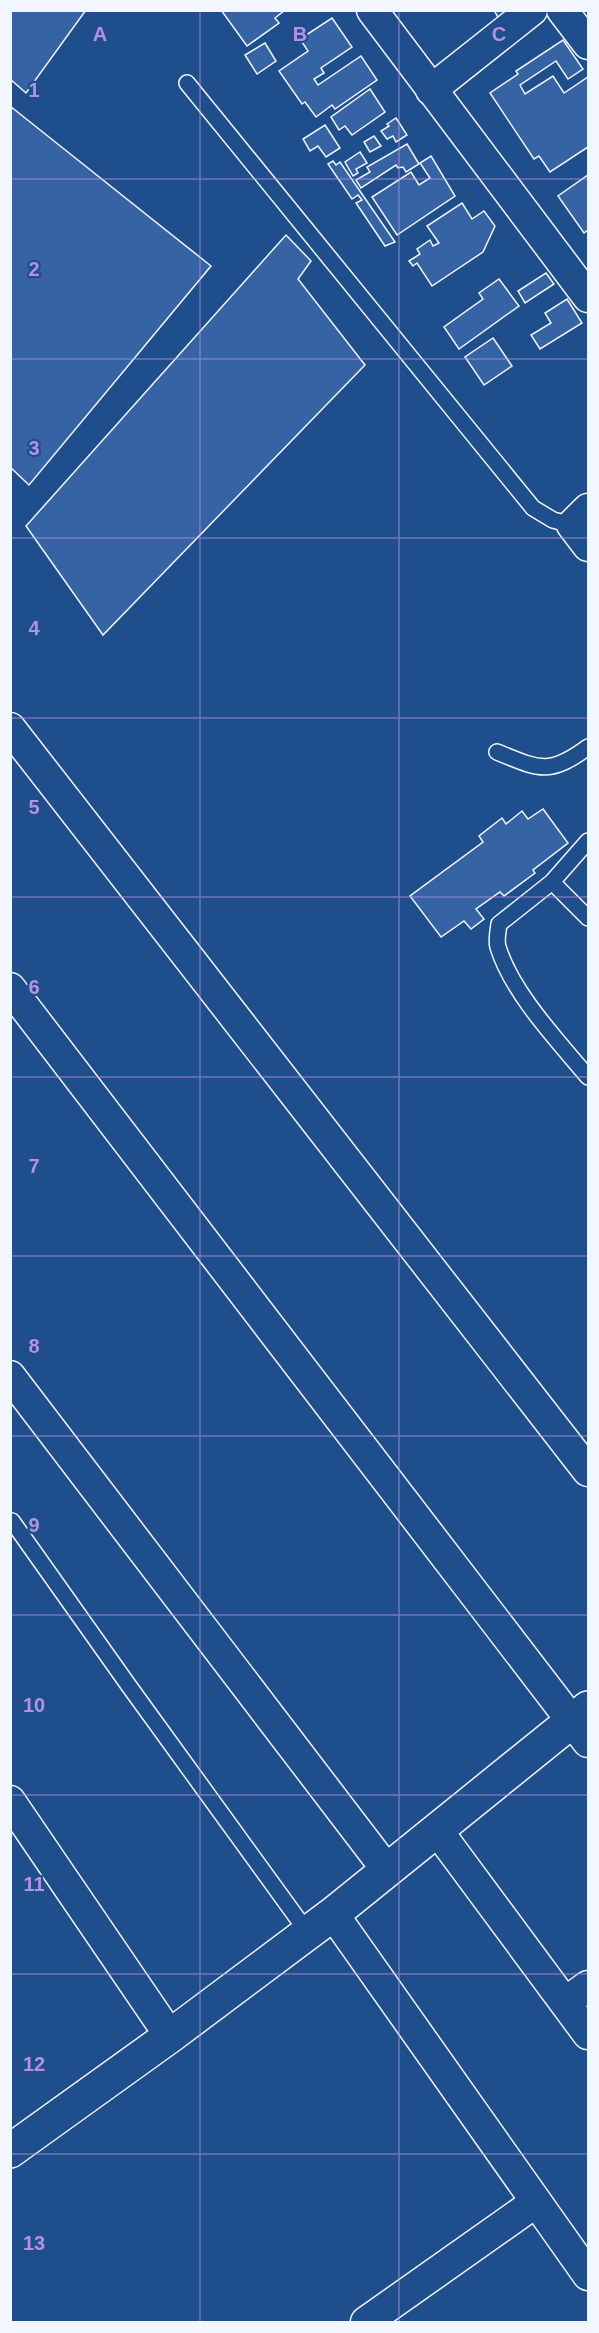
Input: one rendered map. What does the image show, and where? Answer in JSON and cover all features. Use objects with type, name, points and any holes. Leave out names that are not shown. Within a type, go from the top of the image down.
[{"type":"street","points":[[372,10],[588,297]]},
{"type":"street","points":[[431,90],[532,10]]},
{"type":"street","points":[[562,10],[588,44]]},
{"type":"street","points":[[10,728],[588,1471]]},
{"type":"street","points":[[10,988],[583,1723],[437,1830],[321,1923],[170,2036],[10,2151]]},
{"type":"street","points":[[10,1376],[387,1870]]},
{"type":"street","points":[[10,1801],[170,2036]]},
{"type":"street","points":[[437,1830],[577,1994],[588,2034]]},
{"type":"street","points":[[321,1923],[536,2202],[588,2275]]},
{"type":"street","points":[[366,2322],[536,2202]]},
{"type":"lane","points":[[187,83],[533,508],[553,520],[583,526]]},
{"type":"lane","points":[[497,752],[540,769],[569,761],[588,747]]},
{"type":"lane","points":[[588,841],[552,882],[499,924],[497,946],[515,983],[534,1011],[588,1077]]},
{"type":"lane","points":[[552,882],[588,918]]},
{"type":"lane","points":[[12,1521],[123,1678],[321,1923]]},
{"type":"building","points":[[10,10],[86,10],[26,93],[10,79]]},
{"type":"building","points":[[221,10],[285,10],[275,18],[279,23],[247,46]]},
{"type":"building","points":[[494,10],[516,10],[500,21]]},
{"type":"building","points":[[332,18],[352,47],[321,68],[324,73],[314,79],[318,85],[361,56],[377,80],[335,109],[332,105],[316,117],[305,102],[302,104],[279,71],[308,51],[300,39]]},
{"type":"building","points":[[563,40],[583,69],[568,79],[556,61],[520,85],[525,94],[553,76],[564,93],[588,77],[588,147],[550,172],[539,156],[534,159],[490,93],[518,74],[516,71]]},
{"type":"building","points":[[265,43],[276,61],[257,74],[245,55]]},
{"type":"building","points":[[370,89],[385,112],[352,135],[345,126],[339,130],[331,117]]},
{"type":"building","points":[[10,106],[211,266],[29,485],[10,467]]},
{"type":"building","points":[[396,118],[407,135],[396,142],[393,136],[387,139],[381,131]]},
{"type":"building","points":[[325,125],[340,148],[326,157],[318,146],[310,151],[303,139]]},
{"type":"building","points":[[374,136],[381,146],[370,152],[364,142]]},
{"type":"building","points":[[407,144],[419,164],[406,172],[403,167],[398,168],[396,165],[361,188],[356,180],[370,172],[367,167]]},
{"type":"building","points":[[360,152],[367,163],[356,169],[358,173],[353,176],[345,162]]},
{"type":"building","points":[[431,156],[455,196],[397,235],[372,197],[411,172],[419,185],[430,178],[420,163]]},
{"type":"building","points":[[333,161],[336,165],[340,162],[395,242],[385,246],[356,203],[362,200],[358,195],[352,199],[328,164]]},
{"type":"building","points":[[588,175],[588,230],[584,233],[558,196]]},
{"type":"building","points":[[462,203],[472,219],[484,211],[495,226],[483,252],[432,286],[417,263],[413,266],[409,261],[420,254],[417,249],[430,240],[433,246],[439,243],[427,226]]},
{"type":"building","points":[[286,235],[311,261],[298,279],[365,365],[103,635],[26,526]]},
{"type":"building","points":[[546,273],[554,284],[525,303],[518,291]]},
{"type":"building","points":[[499,279],[519,306],[459,349],[444,327],[483,299],[479,293]]},
{"type":"building","points":[[567,299],[582,323],[540,349],[531,335],[551,323],[545,313]]},
{"type":"building","points":[[493,338],[512,366],[484,385],[465,357]]},
{"type":"building","points":[[543,809],[568,843],[533,870],[535,873],[504,896],[500,892],[476,909],[484,919],[471,929],[464,921],[441,937],[410,896],[483,842],[479,836],[502,818],[506,824],[522,811],[528,819]]}]
